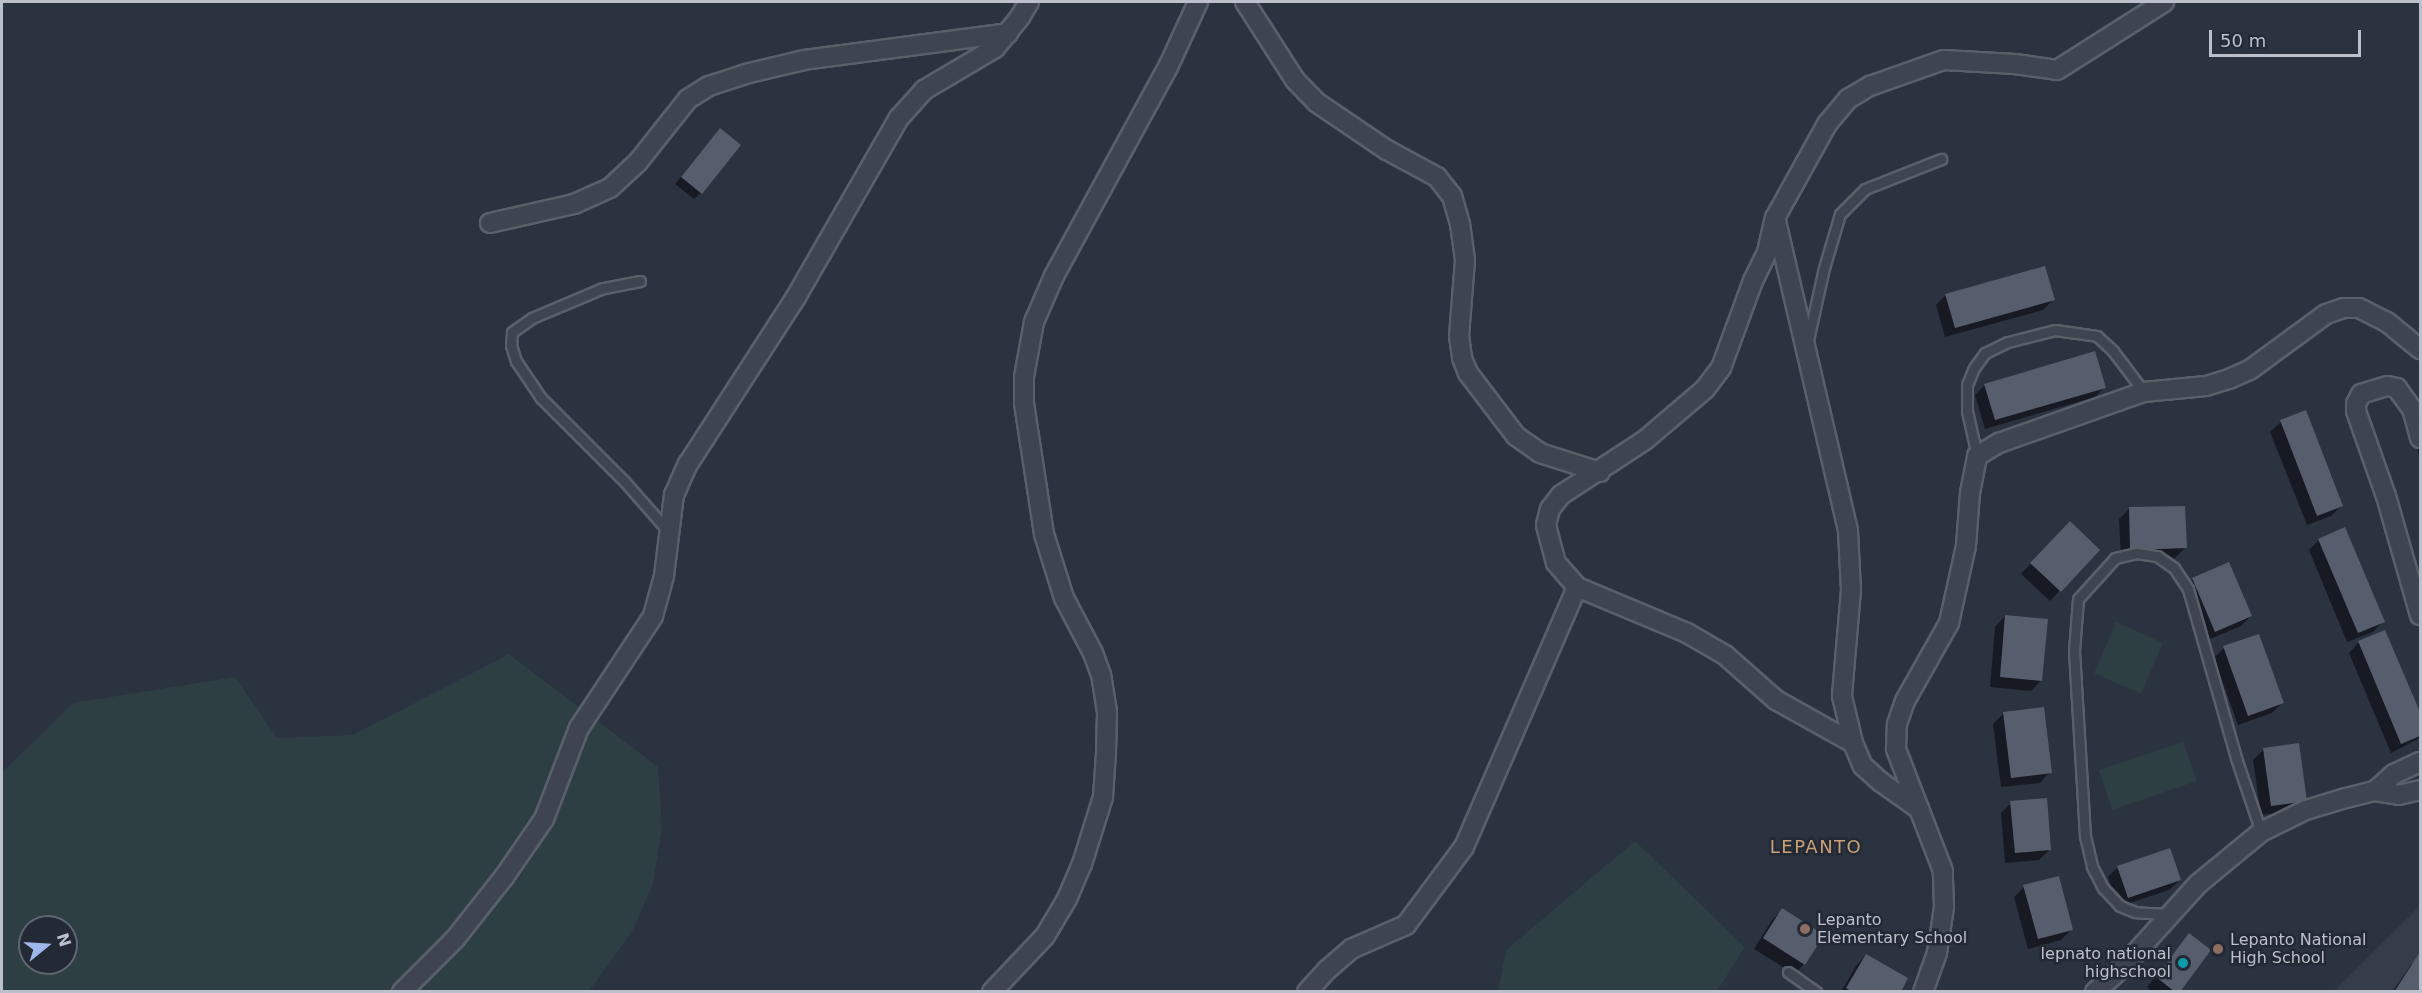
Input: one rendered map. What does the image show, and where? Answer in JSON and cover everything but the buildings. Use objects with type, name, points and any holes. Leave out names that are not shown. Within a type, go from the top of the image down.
[{"type":"street","points":[[402,992],[454,939],[504,877],[544,819],[579,728],[653,616],[664,576],[674,495],[688,464],[796,297],[899,118],[924,90],[995,48],[1029,2]]},
{"type":"street","points":[[992,992],[1045,936],[1067,899],[1082,864],[1102,797],[1106,753],[1107,712],[1101,675],[1093,653],[1064,598],[1044,534],[1024,404],[1024,377],[1034,322],[1054,276],[1168,67],[1197,2]]},
{"type":"street","points":[[1245,2],[1295,80],[1316,102],[1387,150],[1437,177],[1452,196],[1460,224],[1465,261],[1459,336],[1462,358],[1468,373],[1516,436],[1540,453],[1600,472]]},
{"type":"street","points":[[1852,743],[1776,700],[1725,655],[1687,633],[1577,587],[1556,564],[1546,525],[1550,509],[1561,495],[1600,472],[1645,440],[1705,389],[1721,368],[1753,280],[1767,252],[1776,218],[1827,124],[1848,99],[1870,86],[1944,60],[2015,64],[2057,70],[2164,2]]},
{"type":"street","points":[[490,223],[574,204],[610,188],[638,162],[688,99],[718,83],[804,60],[1008,33]]},
{"type":"street","points":[[1776,218],[1848,531],[1851,590],[1842,696],[1852,743],[1863,766],[1919,809]]},
{"type":"street","points":[[1923,992],[1937,953],[1944,907],[1942,871],[1896,749],[1897,724],[1905,701],[1938,647],[1948,623],[1966,546],[1970,494],[1977,456],[1999,443],[2144,392],[2206,386],[2229,379],[2250,369],[2326,314],[2343,308],[2359,308],[2387,322],[2421,349]]},
{"type":"street","points":[[2421,438],[2412,409],[2397,388],[2387,386],[2361,394],[2356,404],[2356,411],[2386,496],[2421,615]]},
{"type":"street","points":[[1307,992],[1351,949],[1406,925],[1464,847],[1577,587]]},
{"type":"street","points":[[2375,791],[2394,774],[2421,762]]},
{"type":"street","points":[[2095,992],[2123,967],[2198,884],[2261,832],[2307,810],[2375,791],[2399,795],[2421,790]]},
{"type":"lane","points":[[1806,348],[1824,268],[1840,214],[1865,189],[1941,159]]},
{"type":"lane","points":[[640,281],[603,288],[532,318],[512,332],[511,345],[516,361],[541,398],[625,482],[669,532]]},
{"type":"lane","points":[[1977,456],[1967,411],[1967,385],[1974,368],[1985,353],[2008,342],[2055,330],[2097,336],[2113,351],[2144,392]]},
{"type":"lane","points":[[2171,914],[2135,912],[2120,906],[2103,888],[2085,836],[2074,651],[2078,599],[2115,558],[2137,553],[2157,556],[2174,568],[2188,589],[2236,758],[2261,832]]},
{"type":"lane","points":[[1788,972],[1817,992]]},
{"type":"shaded area","points":[[2116,622],[2163,643],[2141,694],[2094,673]]},
{"type":"shaded area","points":[[509,654],[658,767],[662,828],[653,884],[633,930],[589,991],[2,992],[2,773],[73,703],[235,677],[277,738],[353,735]]},
{"type":"shaded area","points":[[2183,742],[2197,781],[2112,810],[2099,770]]},
{"type":"shaded area","points":[[1635,841],[1745,947],[1717,991],[1498,991],[1506,950]]},
{"type":"shaded area","points":[[2420,906],[2420,991],[2334,991]]},
{"type":"place","name":"Lepanto Elementary School","points":[[1805,929]]},
{"type":"place","name":"Lepanto National High School","points":[[2218,949]]},
{"type":"place","name":"lepnato national highschool","points":[[2183,963]]},
{"type":"district","name":"LEPANTO","points":[[1816,847]]}]
